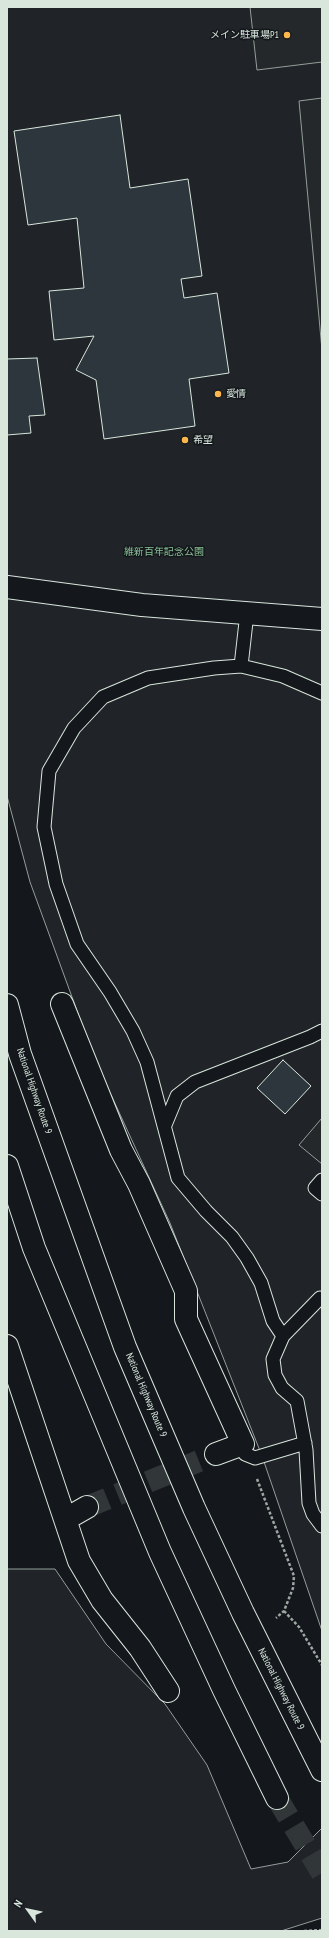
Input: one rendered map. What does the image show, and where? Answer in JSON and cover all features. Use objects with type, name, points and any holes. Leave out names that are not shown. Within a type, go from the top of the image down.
[{"type":"main road","points":[[7,587],[142,605],[322,619]]},
{"type":"main road","points":[[62,1004],[121,1150],[139,1184],[186,1291],[186,1319],[244,1449],[216,1454]]},
{"type":"main road","name":"National Highway Route 9","points":[[7,1005],[20,1054],[125,1347],[194,1508],[252,1632],[322,1770]]},
{"type":"main road","points":[[7,1166],[34,1248],[160,1552],[224,1690],[277,1798]]},
{"type":"main road","points":[[7,1346],[79,1561],[102,1600],[140,1648],[168,1691]]},
{"type":"main road","points":[[66,1519],[87,1506]]},
{"type":"lane","points":[[241,666],[247,613]]},
{"type":"lane","points":[[284,1336],[273,1321],[261,1283],[247,1258],[232,1237],[206,1211],[178,1178],[155,1098],[147,1062],[133,1031],[110,992],[77,944],[56,884],[44,827],[49,771],[74,728],[103,697],[148,678],[214,668],[241,666],[282,676],[322,693]]},
{"type":"lane","points":[[164,1125],[177,1096],[195,1082],[322,1031]]},
{"type":"lane","points":[[322,1180],[315,1188],[322,1194]]},
{"type":"lane","points":[[320,1298],[284,1336],[274,1359],[275,1375],[282,1388],[298,1401],[305,1443],[309,1503],[313,1514],[322,1526]]},
{"type":"lane","points":[[244,1449],[255,1458],[305,1443]]},
{"type":"path","points":[[244,1449],[256,1474],[294,1576],[293,1588],[284,1611],[275,1619],[252,1632]]},
{"type":"path","points":[[284,1611],[299,1627],[322,1665]]},
{"type":"path","points":[[304,1931],[322,1930]]},
{"type":"green space","name":"維新百年記念公園","points":[[7,7],[322,7],[322,1631],[262,1456],[170,1223],[95,1060],[30,882],[7,796]]},
{"type":"green space","points":[[7,1569],[55,1569],[106,1644],[165,1704],[207,1765],[251,1869],[288,1862],[322,1828],[322,1918],[281,1931],[7,1931]]},
{"type":"shaded area","name":"メイン駐車場P1","points":[[250,7],[322,7],[322,62],[257,70]]},
{"type":"shaded area","points":[[322,98],[322,350],[299,101]]},
{"type":"shaded area","points":[[322,1118],[322,1164],[299,1145]]},
{"type":"building","points":[[120,115],[130,188],[188,179],[202,276],[181,279],[184,298],[217,293],[229,373],[189,379],[195,426],[104,439],[96,380],[76,370],[94,336],[54,340],[49,291],[84,288],[77,218],[28,225],[14,131]]},
{"type":"building","points":[[37,358],[45,415],[29,416],[31,433],[7,435],[7,359]]},
{"type":"building","points":[[283,1060],[311,1086],[285,1114],[257,1088]]},
{"type":"tunnel","points":[[87,1507],[216,1454]]},
{"type":"tunnel","points":[[277,1798],[322,1873]]},
{"type":"place","name":"メイン駐車場P1","points":[[287,35]]},
{"type":"place","name":"愛情","points":[[218,394]]},
{"type":"place","name":"希望","points":[[185,440]]}]
